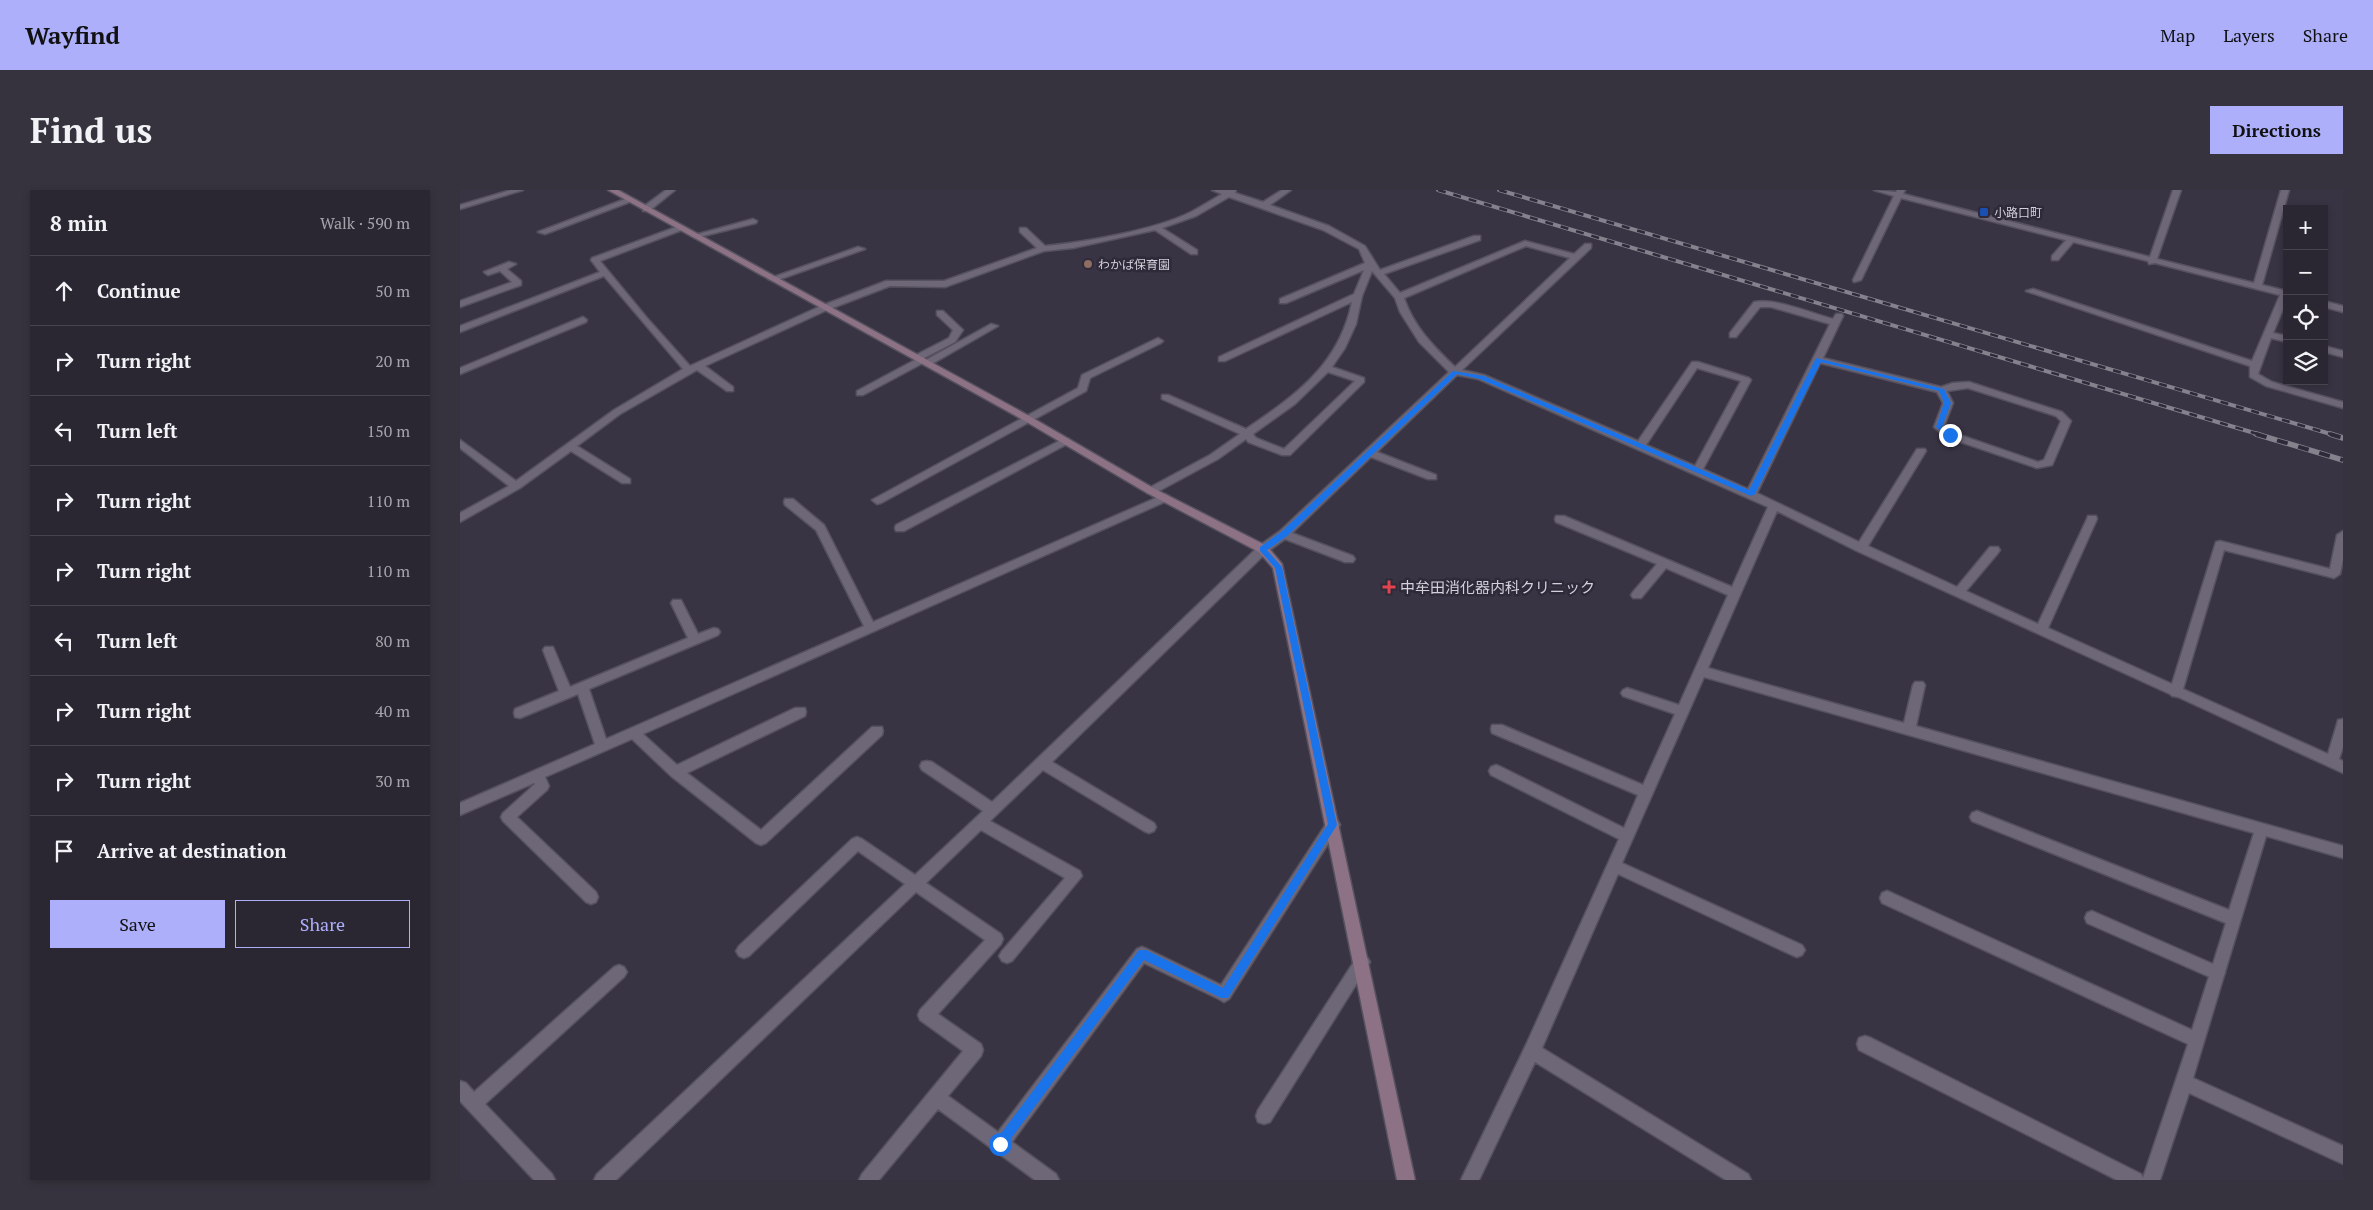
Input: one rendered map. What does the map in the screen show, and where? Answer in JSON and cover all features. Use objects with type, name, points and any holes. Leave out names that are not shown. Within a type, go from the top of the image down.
[{"type":"street","points":[[460,207],[518,190]]},
{"type":"street","points":[[612,190],[1028,419],[1151,491],[1263,549],[1278,567],[1406,1180]]},
{"type":"street","points":[[646,209],[671,190]]},
{"type":"street","points":[[1216,190],[1232,192],[1326,228],[1362,248],[1370,264],[1399,297],[1404,312],[1422,340],[1455,372],[1481,377],[1641,445],[1751,494],[1861,548],[2176,693],[2338,765],[2343,724]]},
{"type":"street","points":[[1264,205],[1287,190]]},
{"type":"street","points":[[1878,190],[1900,193],[2152,262],[2283,293]]},
{"type":"street","points":[[2152,262],[2177,190]]},
{"type":"street","points":[[2257,287],[2285,190]]},
{"type":"street","points":[[460,518],[516,486],[617,412],[693,368],[824,308],[889,283],[945,284],[1043,250],[1074,246],[1156,227],[1193,214],[1232,192]]},
{"type":"street","points":[[1857,280],[1900,193]]},
{"type":"street","points":[[542,232],[631,200]]},
{"type":"street","points":[[695,236],[753,221]]},
{"type":"street","points":[[1156,227],[1194,252]]},
{"type":"street","points":[[679,228],[595,260],[693,368],[730,389]]},
{"type":"street","points":[[1023,230],[1043,250]]},
{"type":"street","points":[[1379,273],[1477,238]]},
{"type":"street","points":[[2055,258],[2071,240]]},
{"type":"street","points":[[1399,297],[1525,244],[1576,257]]},
{"type":"street","points":[[603,1180],[993,810],[1263,549],[1284,534],[1588,246]]},
{"type":"street","points":[[772,279],[861,249]]},
{"type":"street","points":[[488,272],[512,264]]},
{"type":"street","points":[[1151,491],[1214,457],[1292,402],[1326,368],[1340,348],[1352,324],[1358,296],[1370,264]]},
{"type":"street","points":[[1283,301],[1370,264]]},
{"type":"street","points":[[460,304],[518,283],[501,268]]},
{"type":"street","points":[[460,329],[604,272]]},
{"type":"street","points":[[2030,291],[2255,365]]},
{"type":"street","points":[[2286,295],[2252,375],[2270,384],[2343,405]]},
{"type":"street","points":[[1222,359],[1358,296]]},
{"type":"street","points":[[1733,336],[1757,304],[1772,304],[1837,320],[1819,360],[1751,494]]},
{"type":"street","points":[[2328,305],[2343,309]]},
{"type":"street","points":[[922,360],[952,340],[958,330],[940,313]]},
{"type":"street","points":[[460,371],[584,320]]},
{"type":"street","points":[[860,393],[922,360],[994,326]]},
{"type":"street","points":[[2268,334],[2283,338]]},
{"type":"street","points":[[877,500],[1083,389],[1085,377],[1158,341]]},
{"type":"street","points":[[2328,350],[2343,354]]},
{"type":"street","points":[[1819,360],[1941,390],[1954,386],[1969,385],[2059,414],[2066,421],[2048,463],[2037,465],[1950,435],[1939,427],[1948,403],[1941,390]]},
{"type":"street","points":[[1641,445],[1696,364],[1746,380],[1697,471]]},
{"type":"street","points":[[1165,397],[1246,433],[1252,440],[1286,453],[1361,380],[1326,368]]},
{"type":"street","points":[[900,528],[1065,441]]},
{"type":"street","points":[[460,443],[516,486]]},
{"type":"street","points":[[570,446],[626,481]]},
{"type":"street","points":[[1861,548],[1921,451]]},
{"type":"street","points":[[1370,453],[1432,477]]},
{"type":"street","points":[[460,809],[1165,498]]},
{"type":"street","points":[[789,502],[820,528],[870,627]]},
{"type":"street","points":[[1470,1180],[1532,1051],[1774,505]]},
{"type":"street","points":[[1560,519],[1736,593]]},
{"type":"street","points":[[2041,631],[2092,519]]},
{"type":"street","points":[[1284,534],[1350,558]]},
{"type":"street","points":[[2176,693],[2220,545],[2334,574],[2343,535]]},
{"type":"street","points":[[1960,592],[1994,550]]},
{"type":"street","points":[[1637,595],[1664,563]]},
{"type":"street","points":[[677,603],[695,640]]},
{"type":"street","points":[[520,713],[714,632]]},
{"type":"street","points":[[549,650],[566,694]]},
{"type":"street","points":[[1701,671],[2343,852]]},
{"type":"street","points":[[1909,729],[1919,685]]},
{"type":"street","points":[[582,687],[602,746]]},
{"type":"street","points":[[1627,693],[1683,711]]},
{"type":"street","points":[[676,772],[800,712]]},
{"type":"street","points":[[1498,729],[1647,793]]},
{"type":"street","points":[[634,733],[676,772],[761,839],[877,731]]},
{"type":"street","points":[[1042,763],[1150,827]]},
{"type":"street","points":[[927,766],[993,810]]},
{"type":"street","points":[[1496,771],[1628,836]]},
{"type":"street","points":[[537,774],[542,786],[508,817],[591,897]]},
{"type":"street","points":[[1976,817],[2234,919]]},
{"type":"street","points":[[980,822],[1075,876],[1007,956]]},
{"type":"street","points":[[1000,1144],[1142,954],[1224,994],[1333,825]]},
{"type":"street","points":[[2151,1180],[2184,1082],[2262,828]]},
{"type":"street","points":[[744,951],[857,843],[996,939],[926,1015],[975,1050],[938,1098],[868,1180]]},
{"type":"street","points":[[1614,866],[1797,950]]},
{"type":"street","points":[[1887,898],[2197,1040]]},
{"type":"street","points":[[2092,918],[2217,973]]},
{"type":"street","points":[[1264,1116],[1362,962]]},
{"type":"street","points":[[474,1103],[619,972]]},
{"type":"street","points":[[1865,1044],[2135,1180]]},
{"type":"street","points":[[1532,1051],[1742,1180]]},
{"type":"street","points":[[2184,1082],[2343,1155]]},
{"type":"street","points":[[460,1089],[546,1180]]},
{"type":"street","points":[[938,1098],[1050,1180]]},
{"type":"railway","points":[[1438,190],[2261,435]]},
{"type":"railway","points":[[1499,190],[2334,435]]},
{"type":"railway","points":[[2256,434],[2343,460]]},
{"type":"railway","points":[[2330,434],[2343,438]]},
{"type":"place","name":"小路口町","points":[[1984,212]]},
{"type":"place","name":"わかば保育園","points":[[1088,264]]},
{"type":"place","name":"中牟田消化器内科クリニック","points":[[1389,587]]},
{"type":"route","points":[[1000,1144],[1142,954],[1224,994],[1333,825],[1278,567],[1263,549],[1284,534],[1455,372],[1481,377],[1751,494],[1819,360],[1941,390],[1948,403],[1939,427],[1950,435]]}]
